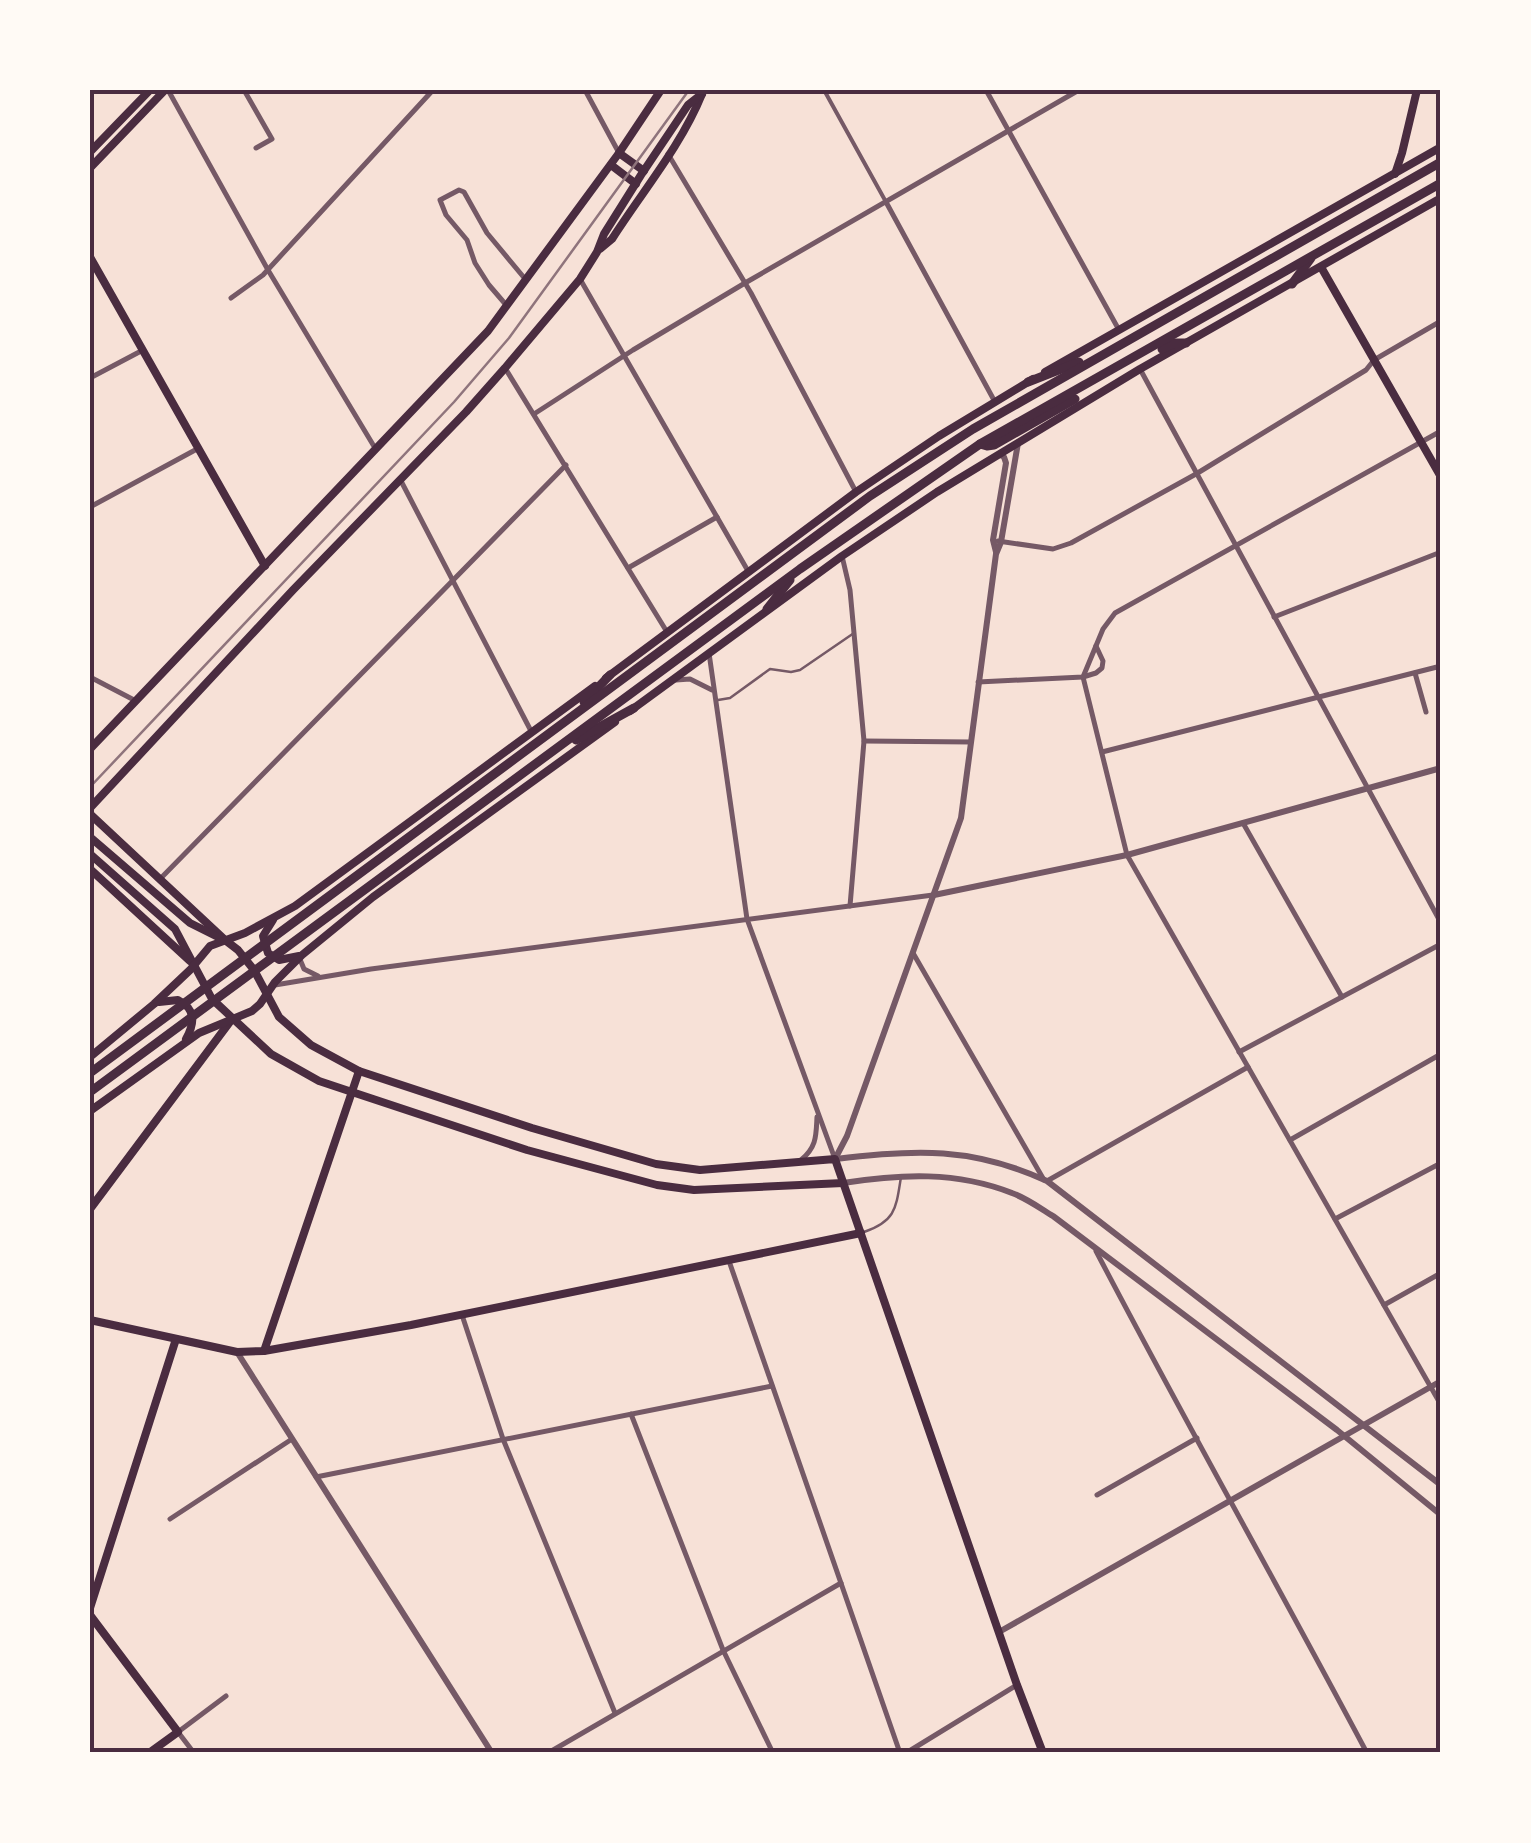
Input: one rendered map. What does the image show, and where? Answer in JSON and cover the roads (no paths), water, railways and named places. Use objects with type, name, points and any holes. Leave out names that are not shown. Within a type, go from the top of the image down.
[{"type":"highway","points":[[90,1074],[870,496],[972,429],[1441,162]]},
{"type":"highway","points":[[90,1092],[800,569],[980,444],[1441,183]]},
{"type":"highway","points":[[1292,284],[1314,254]]},
{"type":"highway","points":[[980,444],[994,444],[1167,346],[1186,343]]},
{"type":"highway","points":[[1028,382],[1105,352]]},
{"type":"highway","points":[[767,609],[800,569]]},
{"type":"highway","points":[[565,722],[610,675]]},
{"type":"highway","points":[[548,756],[634,708]]},
{"type":"main road","points":[[90,152],[150,90]]},
{"type":"main road","points":[[90,168],[166,90]]},
{"type":"main road","points":[[90,749],[488,331],[661,90]]},
{"type":"main road","points":[[1395,174],[1417,90]]},
{"type":"main road","points":[[597,252],[612,239],[696,110],[703,92]]},
{"type":"main road","points":[[703,92],[688,105],[644,171],[580,279],[506,368],[293,590],[90,811],[246,959],[280,1017],[300,1037],[359,1071],[656,1164],[700,1170],[834,1159],[1043,1753]]},
{"type":"main road","points":[[90,1057],[154,1004],[204,950],[276,917],[313,893],[856,492],[939,436],[1441,148]]},
{"type":"main road","points":[[619,153],[644,171]]},
{"type":"main road","points":[[610,164],[636,184]]},
{"type":"main road","points":[[90,1110],[184,1043],[252,1011],[301,956],[373,897],[842,556],[1018,441],[1441,198]]},
{"type":"main road","points":[[90,257],[265,566]]},
{"type":"main road","points":[[1321,267],[1441,477]]},
{"type":"main road","points":[[90,837],[181,916],[202,931],[225,940]]},
{"type":"main road","points":[[90,854],[171,925],[212,999],[232,1019],[271,1054],[320,1081],[527,1150],[657,1185],[694,1190],[843,1183]]},
{"type":"main road","points":[[90,869],[194,965]]},
{"type":"main road","points":[[276,917],[264,932],[265,949],[279,960],[301,956]]},
{"type":"main road","points":[[154,1004],[173,999],[190,1010],[193,1022],[184,1043]]},
{"type":"main road","points":[[90,1209],[232,1019]]},
{"type":"main road","points":[[357,1094],[359,1071]]},
{"type":"main road","points":[[264,1351],[357,1094],[369,1074]]},
{"type":"main road","points":[[90,1320],[236,1352],[264,1351],[861,1233]]},
{"type":"main road","points":[[150,1753],[178,1732],[90,1612],[176,1339]]},
{"type":"street","points":[[166,90],[375,448]]},
{"type":"street","points":[[244,90],[272,139],[256,148]]},
{"type":"street","points":[[420,90],[426,100]]},
{"type":"street","points":[[231,298],[268,270],[433,90]]},
{"type":"street","points":[[585,90],[619,153]]},
{"type":"street","points":[[824,90],[995,402]]},
{"type":"street","points":[[986,90],[1119,330]]},
{"type":"street","points":[[534,414],[745,283],[1079,90]]},
{"type":"street","points":[[668,154],[745,283],[856,492]]},
{"type":"street","points":[[506,306],[475,263],[468,240],[446,215],[440,200],[459,190],[464,192],[487,233],[526,280]]},
{"type":"street","points":[[580,279],[748,571]]},
{"type":"street","points":[[998,541],[1053,549],[1070,543],[1196,474],[1441,321]]},
{"type":"street","points":[[90,378],[143,350]]},
{"type":"street","points":[[506,368],[667,632]]},
{"type":"street","points":[[1140,370],[1441,923]]},
{"type":"street","points":[[1441,432],[1115,613],[1103,629],[1083,676],[1128,854],[1441,1404]]},
{"type":"street","points":[[834,1159],[847,1136],[960,818],[998,541],[1018,441]]},
{"type":"street","points":[[90,507],[198,448]]},
{"type":"street","points":[[998,453],[1006,463],[998,541]]},
{"type":"street","points":[[161,878],[566,465]]},
{"type":"street","points":[[400,480],[531,731]]},
{"type":"street","points":[[628,568],[717,517]]},
{"type":"street","points":[[1274,617],[1441,552]]},
{"type":"street","points":[[842,556],[855,632],[864,741],[850,906]]},
{"type":"street","points":[[978,682],[1096,673],[1103,661],[1096,646]]},
{"type":"street","points":[[709,653],[746,919],[834,1159]]},
{"type":"street","points":[[1102,752],[1441,666]]},
{"type":"street","points":[[1414,673],[1426,712]]},
{"type":"street","points":[[90,677],[137,701]]},
{"type":"street","points":[[673,680],[690,679],[714,692]]},
{"type":"street","points":[[864,741],[972,742]]},
{"type":"street","points":[[272,986],[320,976],[933,895],[1128,854],[1441,768]]},
{"type":"street","points":[[1243,822],[1342,996]]},
{"type":"street","points":[[1428,900],[1441,896]]},
{"type":"street","points":[[1239,1052],[1441,944]]},
{"type":"street","points":[[913,952],[1046,1181]]},
{"type":"street","points":[[301,956],[304,970],[320,976]]},
{"type":"street","points":[[1290,1140],[1441,1054]]},
{"type":"street","points":[[1046,1181],[1248,1067]]},
{"type":"street","points":[[800,1161],[816,1142],[817,1114]]},
{"type":"street","points":[[834,1159],[951,1152],[1000,1162],[1046,1181],[1441,1484]]},
{"type":"street","points":[[1024,1172],[1033,1158]]},
{"type":"street","points":[[1336,1218],[1441,1163]]},
{"type":"street","points":[[843,1183],[916,1174],[956,1178],[1012,1193],[1053,1216],[1345,1436],[1441,1515]]},
{"type":"street","points":[[1095,1248],[1367,1753]]},
{"type":"street","points":[[728,1258],[903,1753],[1017,1685]]},
{"type":"street","points":[[1384,1305],[1441,1273]]},
{"type":"street","points":[[462,1314],[503,1439],[616,1714]]},
{"type":"street","points":[[236,1352],[492,1753]]},
{"type":"street","points":[[998,1632],[1441,1381]]},
{"type":"street","points":[[316,1477],[772,1386]]},
{"type":"street","points":[[631,1414],[723,1650],[773,1753]]},
{"type":"street","points":[[1097,1495],[1197,1438]]},
{"type":"street","points":[[170,1520],[292,1439]]},
{"type":"street","points":[[548,1753],[841,1582]]},
{"type":"street","points":[[194,1753],[178,1732],[226,1696]]},
{"type":"lane","points":[[716,700],[730,698],[770,669],[800,670],[855,632]]},
{"type":"lane","points":[[861,1233],[881,1226],[892,1214],[901,1176]]},
{"type":"railway","points":[[90,787],[454,402],[509,338],[689,90]]}]
